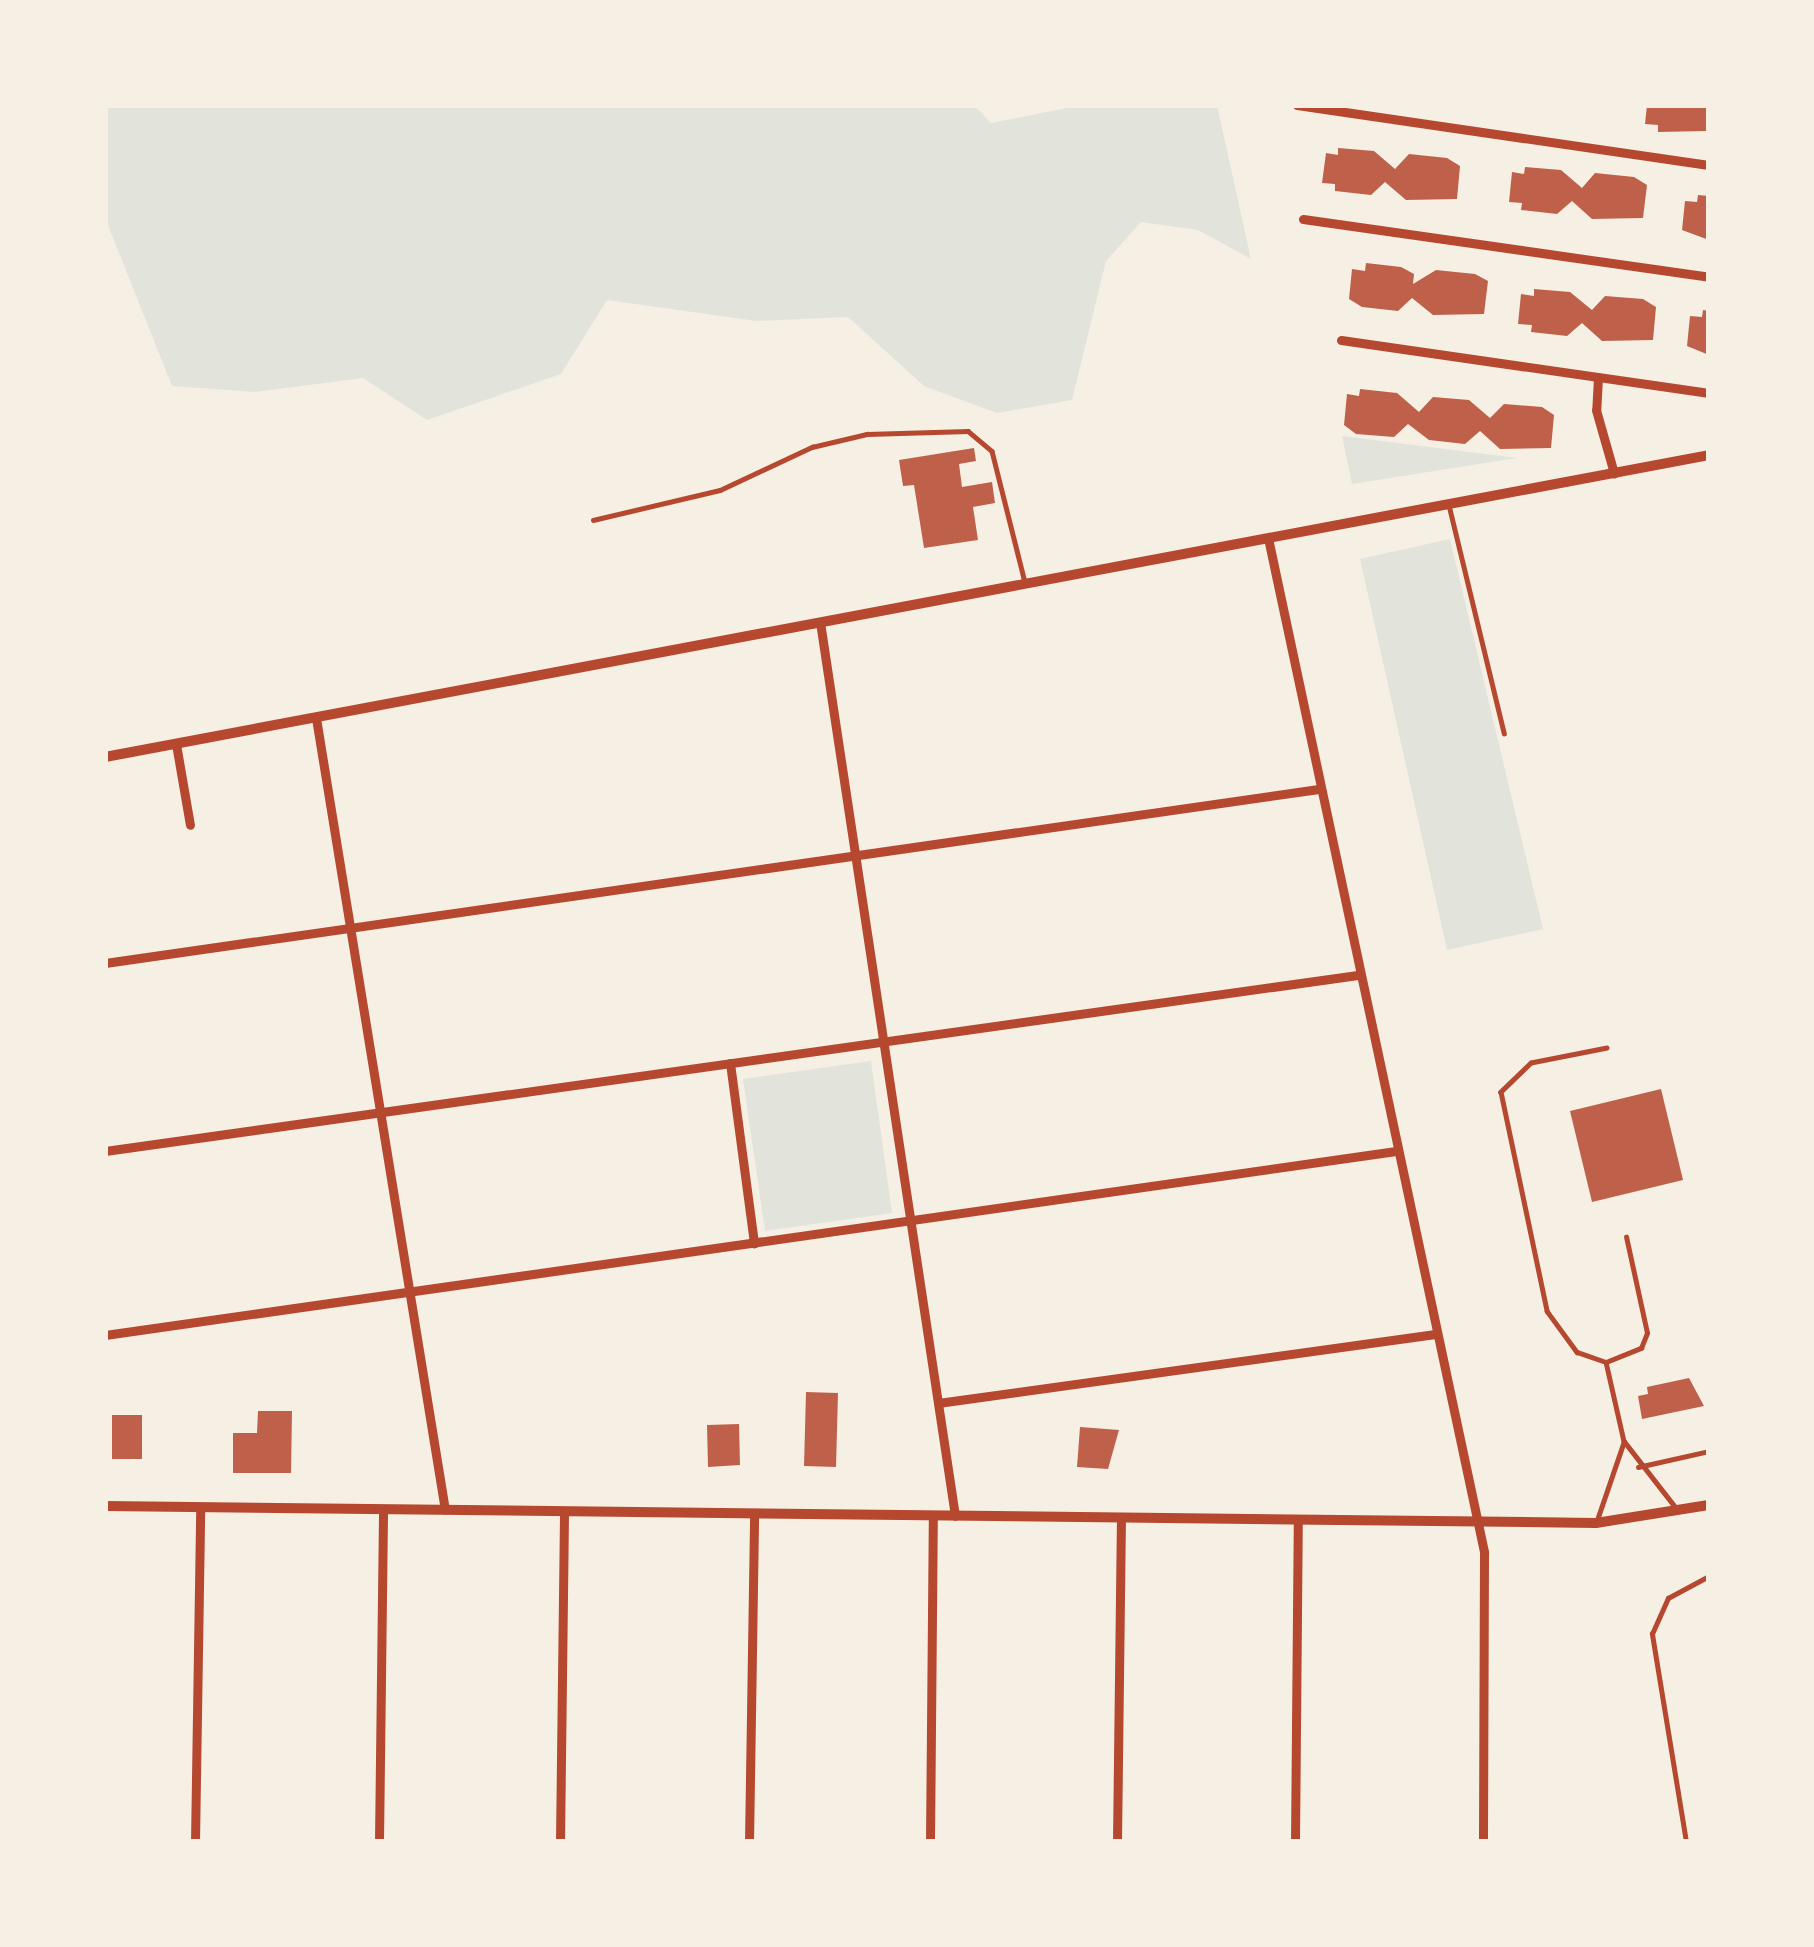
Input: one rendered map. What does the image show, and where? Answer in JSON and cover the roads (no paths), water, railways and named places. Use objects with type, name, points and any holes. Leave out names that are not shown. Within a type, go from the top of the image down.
[{"type":"street","points":[[1297,105],[1709,164]]},
{"type":"street","points":[[1303,219],[1709,277]]},
{"type":"street","points":[[1341,340],[1709,394]]},
{"type":"street","points":[[1598,377],[1596,410],[1614,472]]},
{"type":"street","points":[[105,758],[1709,454]]},
{"type":"street","points":[[1268,538],[1484,1563],[1483,1842]]},
{"type":"street","points":[[820,622],[955,1516]]},
{"type":"street","points":[[316,718],[445,1510]]},
{"type":"street","points":[[176,744],[190,825]]},
{"type":"street","points":[[105,963],[1319,789]]},
{"type":"street","points":[[105,1151],[1358,975]]},
{"type":"street","points":[[730,1063],[754,1243]]},
{"type":"street","points":[[105,1335],[1396,1151]]},
{"type":"street","points":[[938,1402],[1435,1334]]},
{"type":"street","points":[[105,1506],[1596,1523],[1709,1504]]},
{"type":"street","points":[[195,1842],[200,1508]]},
{"type":"street","points":[[380,1842],[383,1509]]},
{"type":"street","points":[[560,1842],[564,1511]]},
{"type":"street","points":[[749,1842],[754,1513]]},
{"type":"street","points":[[929,1842],[933,1515]]},
{"type":"street","points":[[1118,1842],[1121,1518]]},
{"type":"street","points":[[1295,1842],[1298,1520]]},
{"type":"lane","points":[[593,520],[720,490],[812,447],[867,434],[968,431],[992,451],[1025,584]]},
{"type":"lane","points":[[1448,504],[1504,733]]},
{"type":"lane","points":[[1607,1048],[1531,1063],[1501,1092],[1547,1311],[1577,1352],[1606,1362],[1641,1348],[1647,1333],[1626,1237]]},
{"type":"lane","points":[[1606,1362],[1624,1442],[1638,1467],[1680,1512]]},
{"type":"lane","points":[[1596,1523],[1624,1442]]},
{"type":"lane","points":[[1638,1467],[1709,1451]]},
{"type":"lane","points":[[1686,1842],[1652,1634],[1668,1598],[1709,1576]]}]
